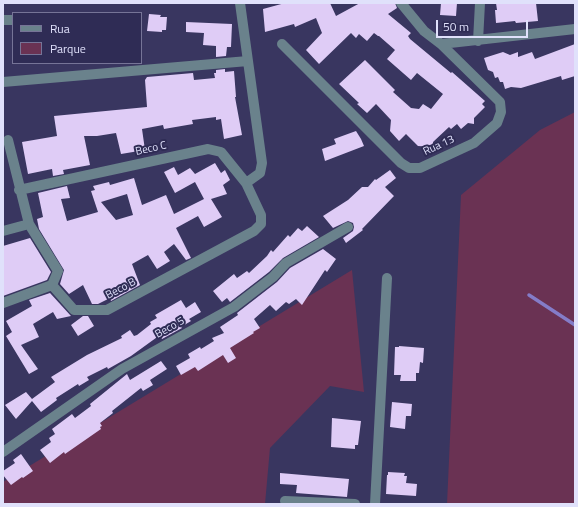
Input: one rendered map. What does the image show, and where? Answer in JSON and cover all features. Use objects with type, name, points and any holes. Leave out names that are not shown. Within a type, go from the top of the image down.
[{"type":"street","name":"Rua 13","points":[[282,44],[401,163],[409,168],[420,168],[474,143],[497,123],[501,112],[500,102],[441,44],[424,31],[400,3]]},
{"type":"street","points":[[478,41],[480,3]]},
{"type":"street","points":[[238,5],[248,61],[262,163],[260,173],[246,183]]},
{"type":"street","points":[[441,44],[575,29]]},
{"type":"street","points":[[3,82],[248,61]]},
{"type":"street","points":[[3,303],[52,285],[58,271],[29,224],[19,190],[8,140]]},
{"type":"street","name":"Beco C","points":[[19,190],[208,149],[221,152],[246,183]]},
{"type":"street","name":"Beco B","points":[[52,285],[74,310],[106,310],[254,231],[260,224],[260,215],[246,183]]},
{"type":"street","points":[[3,231],[29,224]]},
{"type":"street","name":"Beco 5","points":[[3,452],[122,369],[234,307],[273,278],[286,263],[348,227]]},
{"type":"street","points":[[374,504],[387,278]]},
{"type":"street","points":[[285,501],[355,504]]},
{"type":"green space","points":[[575,112],[575,504],[447,504],[461,195],[540,130]]},
{"type":"green space","points":[[352,270],[364,392],[330,386],[270,448],[265,504],[3,504],[3,482]]},
{"type":"building","points":[[285,3],[330,3],[336,16],[360,3],[395,3],[397,8],[388,14],[411,33],[408,36],[410,39],[451,73],[452,72],[485,101],[482,104],[485,107],[474,118],[474,124],[468,123],[461,129],[457,124],[451,129],[449,127],[433,142],[433,147],[418,146],[406,134],[399,141],[390,131],[391,120],[376,104],[367,113],[339,84],[365,60],[395,90],[393,92],[411,108],[419,109],[423,104],[431,109],[443,94],[417,73],[411,80],[387,59],[395,50],[374,33],[367,41],[359,34],[356,38],[351,33],[319,64],[306,50],[322,33],[316,18],[295,27],[294,24],[265,32],[263,9]]},
{"type":"building","points":[[441,3],[457,3],[456,16],[440,15]]},
{"type":"building","points":[[496,3],[536,3],[538,21],[496,23]]},
{"type":"building","points":[[149,14],[167,17],[166,30],[162,30],[162,32],[147,31]]},
{"type":"building","points":[[186,22],[232,24],[231,47],[227,47],[226,56],[216,57],[216,46],[203,45],[204,33],[186,32]]},
{"type":"building","points":[[575,44],[575,76],[562,80],[561,76],[521,88],[511,87],[505,89],[503,82],[500,82],[498,77],[495,78],[493,72],[488,70],[484,58],[503,52],[510,55],[518,52],[518,57],[532,52],[535,59]]},
{"type":"building","points":[[225,69],[225,72],[234,71],[235,97],[242,135],[224,139],[221,119],[216,120],[216,117],[192,120],[193,124],[164,129],[163,125],[142,129],[145,150],[121,154],[116,133],[97,136],[84,136],[90,165],[63,170],[64,174],[53,176],[52,169],[28,174],[22,142],[57,136],[54,116],[147,107],[145,80],[147,77],[193,73],[194,80],[215,78],[214,73],[216,73],[216,70]]},
{"type":"building","points":[[356,131],[364,146],[325,161],[322,149],[336,144],[334,139]]},
{"type":"building","points":[[215,163],[221,173],[225,170],[230,180],[223,185],[227,194],[211,199],[222,217],[204,227],[198,216],[176,228],[191,258],[186,260],[174,244],[164,252],[170,261],[157,269],[148,255],[132,264],[140,285],[111,301],[110,298],[98,304],[92,304],[83,285],[69,294],[60,284],[64,270],[39,229],[37,219],[43,217],[38,193],[67,186],[70,198],[61,199],[67,221],[98,212],[91,191],[95,190],[93,186],[109,182],[110,185],[134,178],[142,205],[166,195],[174,214],[204,199],[195,182],[175,193],[164,172],[174,167],[178,175],[190,168],[195,174]],"holes":[[[127,194],[133,215],[116,220],[101,202]]]},
{"type":"building","points":[[390,170],[396,178],[385,187],[394,196],[362,229],[363,230],[346,243],[343,238],[353,231],[353,223],[348,221],[333,228],[323,216],[348,200],[362,187],[368,187],[375,179],[376,180]]},
{"type":"building","points":[[307,226],[319,237],[283,258],[269,272],[230,302],[227,298],[222,302],[213,291],[234,274],[237,278],[247,271],[249,273],[267,256],[271,250],[273,252],[288,235],[290,237],[298,228],[302,231]]},
{"type":"building","points":[[30,238],[51,272],[47,280],[3,296],[3,246]]},
{"type":"building","points":[[323,249],[336,259],[327,272],[325,270],[302,305],[296,299],[289,304],[286,302],[276,311],[270,305],[254,319],[260,328],[230,348],[236,358],[228,363],[223,355],[198,371],[195,367],[181,375],[176,366],[190,358],[188,354],[200,347],[201,349],[214,341],[212,338],[224,333],[220,327],[238,315],[237,313],[277,282],[290,268]]},
{"type":"building","points":[[50,293],[71,316],[57,319],[53,312],[33,324],[39,337],[21,345],[38,369],[29,374],[6,336],[12,332],[6,321],[32,306],[29,300]]},
{"type":"building","points":[[181,300],[186,308],[195,302],[201,312],[189,319],[191,321],[181,327],[182,328],[162,339],[160,335],[131,356],[108,369],[107,367],[87,377],[89,380],[79,386],[78,384],[56,398],[57,400],[41,412],[32,401],[16,419],[5,405],[26,392],[32,399],[55,382],[51,377],[87,355],[122,338],[121,336],[130,330],[134,336],[137,335],[151,324],[150,322],[157,318],[155,315]]},
{"type":"building","points":[[83,316],[88,316],[94,326],[78,336],[71,325]]},
{"type":"building","points":[[395,347],[424,348],[423,363],[420,362],[419,373],[416,373],[416,381],[400,381],[401,375],[394,375]]},
{"type":"building","points":[[161,361],[167,369],[150,380],[153,385],[143,391],[141,388],[112,411],[113,413],[100,423],[102,426],[100,427],[101,429],[65,454],[64,452],[50,463],[40,450],[51,442],[49,438],[55,434],[52,429],[72,414],[75,418],[127,374],[130,380]]},
{"type":"building","points":[[392,402],[412,404],[411,416],[406,416],[405,429],[390,427]]},
{"type":"building","points":[[332,418],[361,421],[358,445],[355,445],[355,449],[331,447]]},
{"type":"building","points":[[21,454],[33,471],[11,485],[3,475],[3,471],[15,463],[13,460]]},
{"type":"building","points":[[388,472],[405,473],[404,476],[407,476],[406,483],[417,484],[416,496],[386,494]]},
{"type":"building","points":[[280,473],[349,479],[347,497],[296,493],[297,485],[280,484]]},
{"type":"waterway","points":[[529,295],[575,325]]}]
